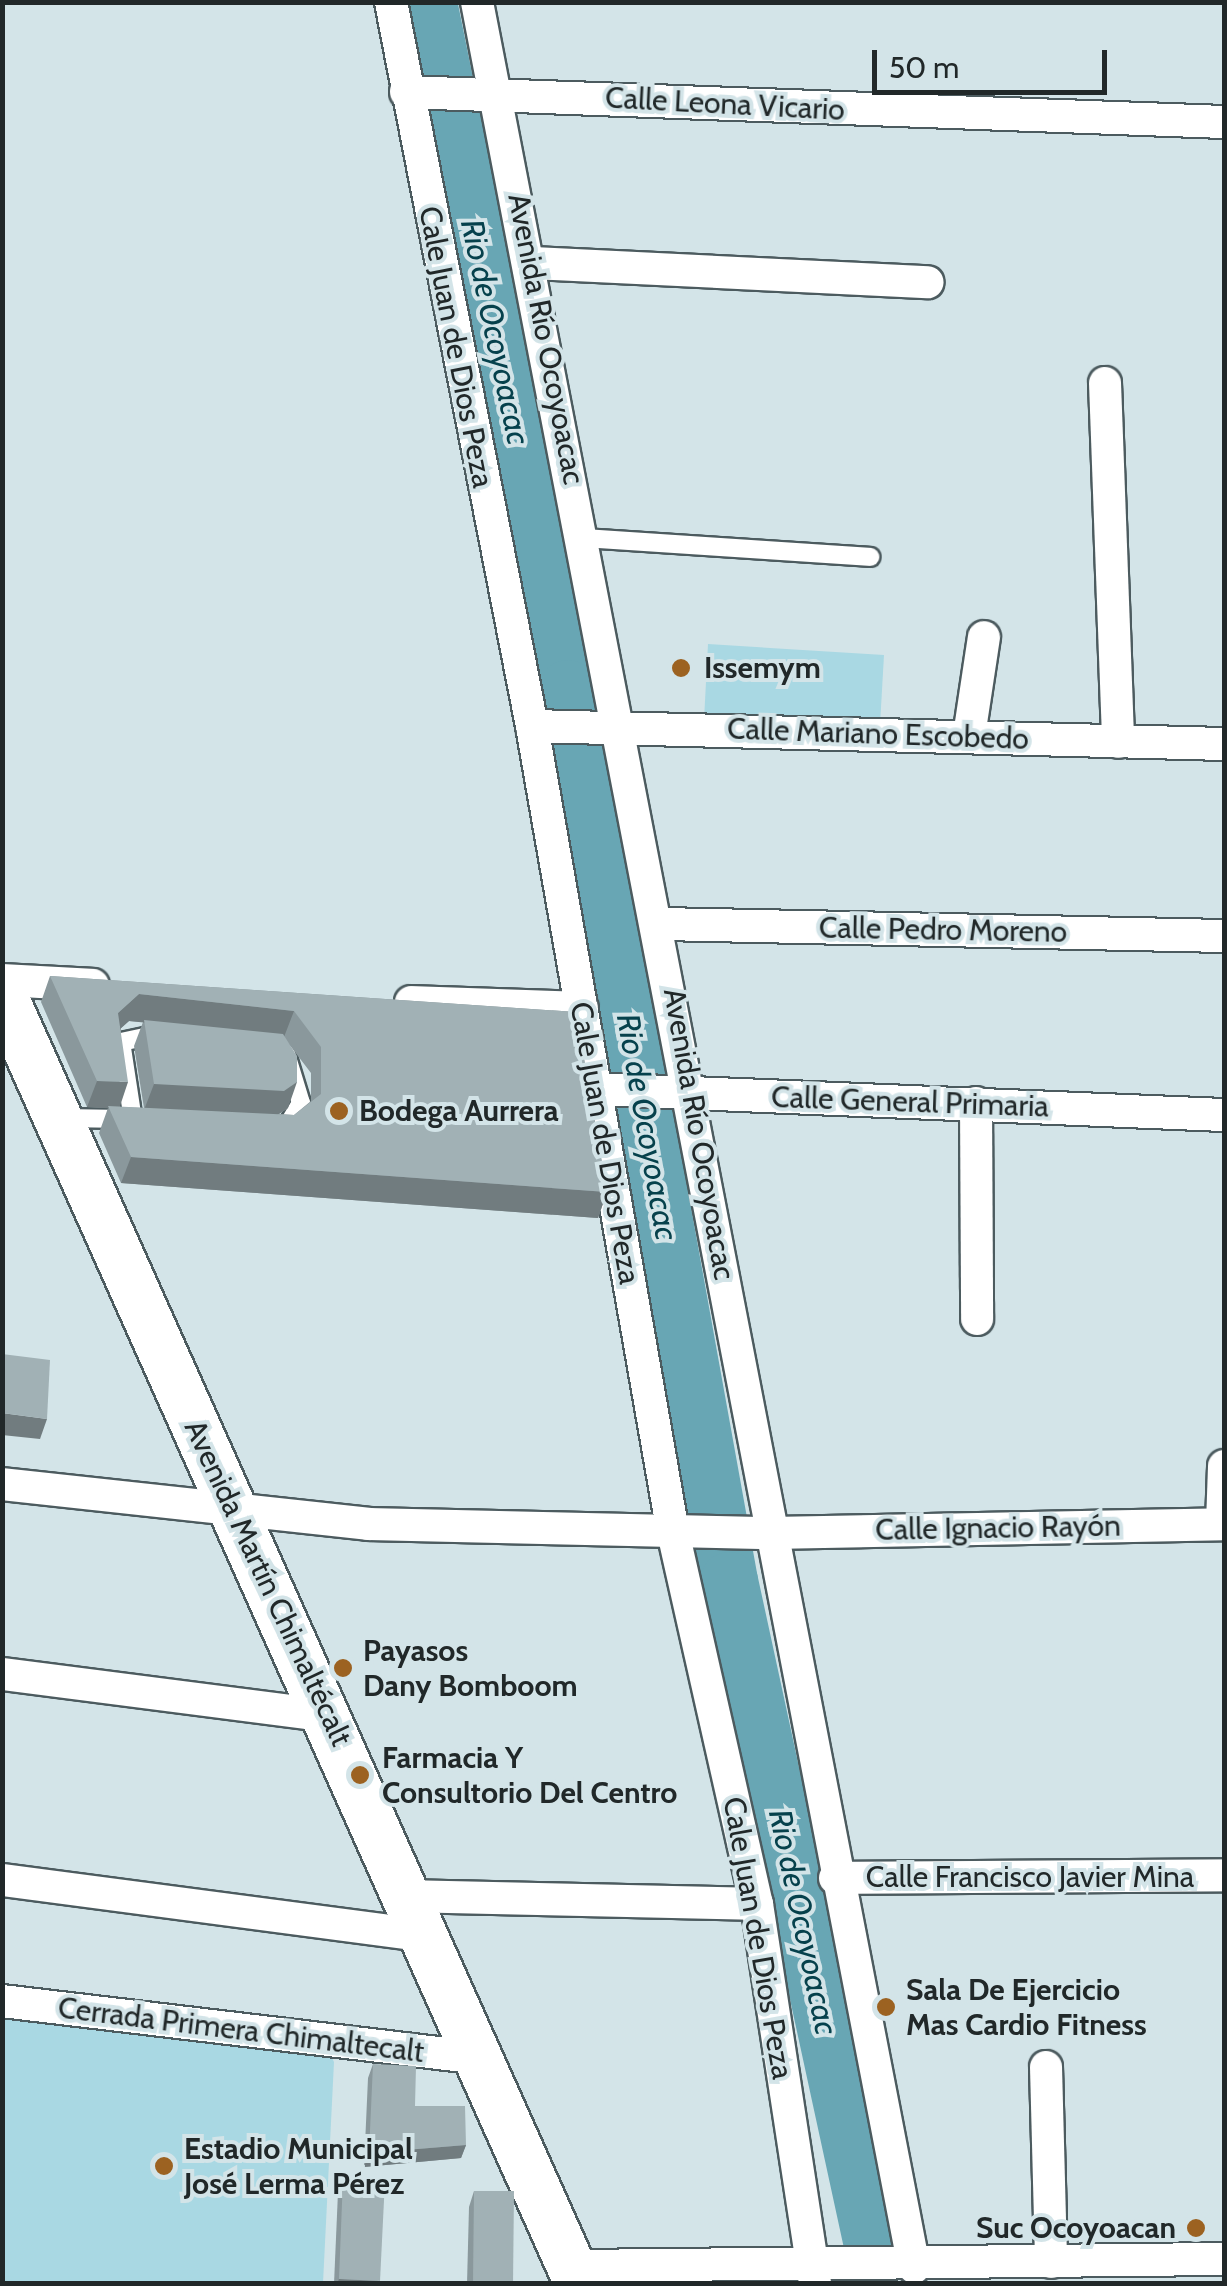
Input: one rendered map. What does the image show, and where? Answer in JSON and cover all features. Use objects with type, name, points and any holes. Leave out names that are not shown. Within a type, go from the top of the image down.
[{"type":"main road","name":"Avenida Martín Chimaltécalt","points":[[2,994],[62,1118],[233,1513],[330,1716],[576,2275]]},
{"type":"street","name":"Cale Juan de Dios Peza","points":[[391,2],[539,726],[582,1008],[601,1089],[679,1532],[757,1904],[814,2274]]},
{"type":"street","name":"Avenida Río Ocoyoacac","points":[[477,2],[489,92],[533,263],[585,538],[612,723],[661,924],[679,1094],[835,1878],[893,2272]]},
{"type":"street","name":"Calle Leona Vicario","points":[[412,92],[1224,122]]},
{"type":"street","points":[[533,263],[928,282]]},
{"type":"street","points":[[1105,383],[1118,742]]},
{"type":"street","points":[[969,736],[984,637]]},
{"type":"street","name":"Calle Mariano Escobedo","points":[[539,726],[612,723],[1224,744]]},
{"type":"street","name":"Calle Pedro Moreno","points":[[661,924],[1224,936]]},
{"type":"street","points":[[2,980],[126,987]]},
{"type":"street","points":[[376,1000],[582,1008]]},
{"type":"street","name":"Calle General Primaria","points":[[601,1089],[1224,1114]]},
{"type":"street","points":[[976,1102],[977,1319]]},
{"type":"street","points":[[1224,1466],[1224,1524]]},
{"type":"street","points":[[2,1484],[233,1513],[679,1532]]},
{"type":"street","name":"Calle Ignacio Rayón","points":[[679,1532],[1224,1524]]},
{"type":"street","points":[[2,1674],[330,1716]]},
{"type":"street","name":"Calle Francisco Javier Mina","points":[[835,1878],[1224,1875]]},
{"type":"street","points":[[2,1880],[417,1916],[757,1904]]},
{"type":"street","name":"Cerrada Primera Chimaltecalt","points":[[2,2002],[480,2058]]},
{"type":"street","points":[[1046,2067],[1051,2262]]},
{"type":"street","points":[[576,2275],[814,2274],[1051,2262],[1224,2260]]},
{"type":"lane","points":[[585,538],[870,557]]},
{"type":"lane","points":[[62,1118],[142,1120],[123,1036],[182,1035]]},
{"type":"lane","points":[[260,1129],[287,1128],[301,1103],[292,1059],[270,1046]]},
{"type":"shaded area","points":[[708,644],[884,655],[880,725],[704,720]]},
{"type":"shaded area","name":"Estadio Municipal José Lerma Pérez","points":[[3,2012],[327,2048],[334,2062],[323,2283],[3,2284]]},
{"type":"building","name":"Bodega Aurrera","points":[[50,976],[576,1012],[607,1192],[131,1157],[108,1106],[294,1115],[321,1094],[321,1047],[294,1011],[139,994],[118,1013],[128,1082],[97,1081]]},
{"type":"building","points":[[144,1020],[283,1034],[297,1056],[297,1082],[284,1091],[154,1084]]},
{"type":"building","points":[[2,1354],[50,1360],[47,1419],[2,1413]]},
{"type":"building","points":[[373,2064],[416,2066],[415,2106],[465,2106],[466,2145],[369,2153]]},
{"type":"building","points":[[343,2178],[385,2180],[380,2281],[339,2279]]},
{"type":"building","points":[[474,2191],[514,2191],[513,2284],[473,2284]]},
{"type":"waterway","name":"Rio de Ocoyoacac","points":[[428,2],[568,689],[729,1581],[874,2250]]},
{"type":"place","name":"Issemym","points":[[681,668]]},
{"type":"place","name":"Bodega Aurrera","points":[[339,1111]]},
{"type":"place","name":"Payasos Dany Bomboom","points":[[343,1668]]},
{"type":"place","name":"Farmacia Y Consultorio Del Centro","points":[[360,1775]]},
{"type":"place","name":"Sala De Ejercicio Mas Cardio Fitness","points":[[886,2007]]},
{"type":"place","name":"Estadio Municipal José Lerma Pérez","points":[[164,2166]]},
{"type":"place","name":"Suc Ocoyoacan","points":[[1196,2228]]}]
